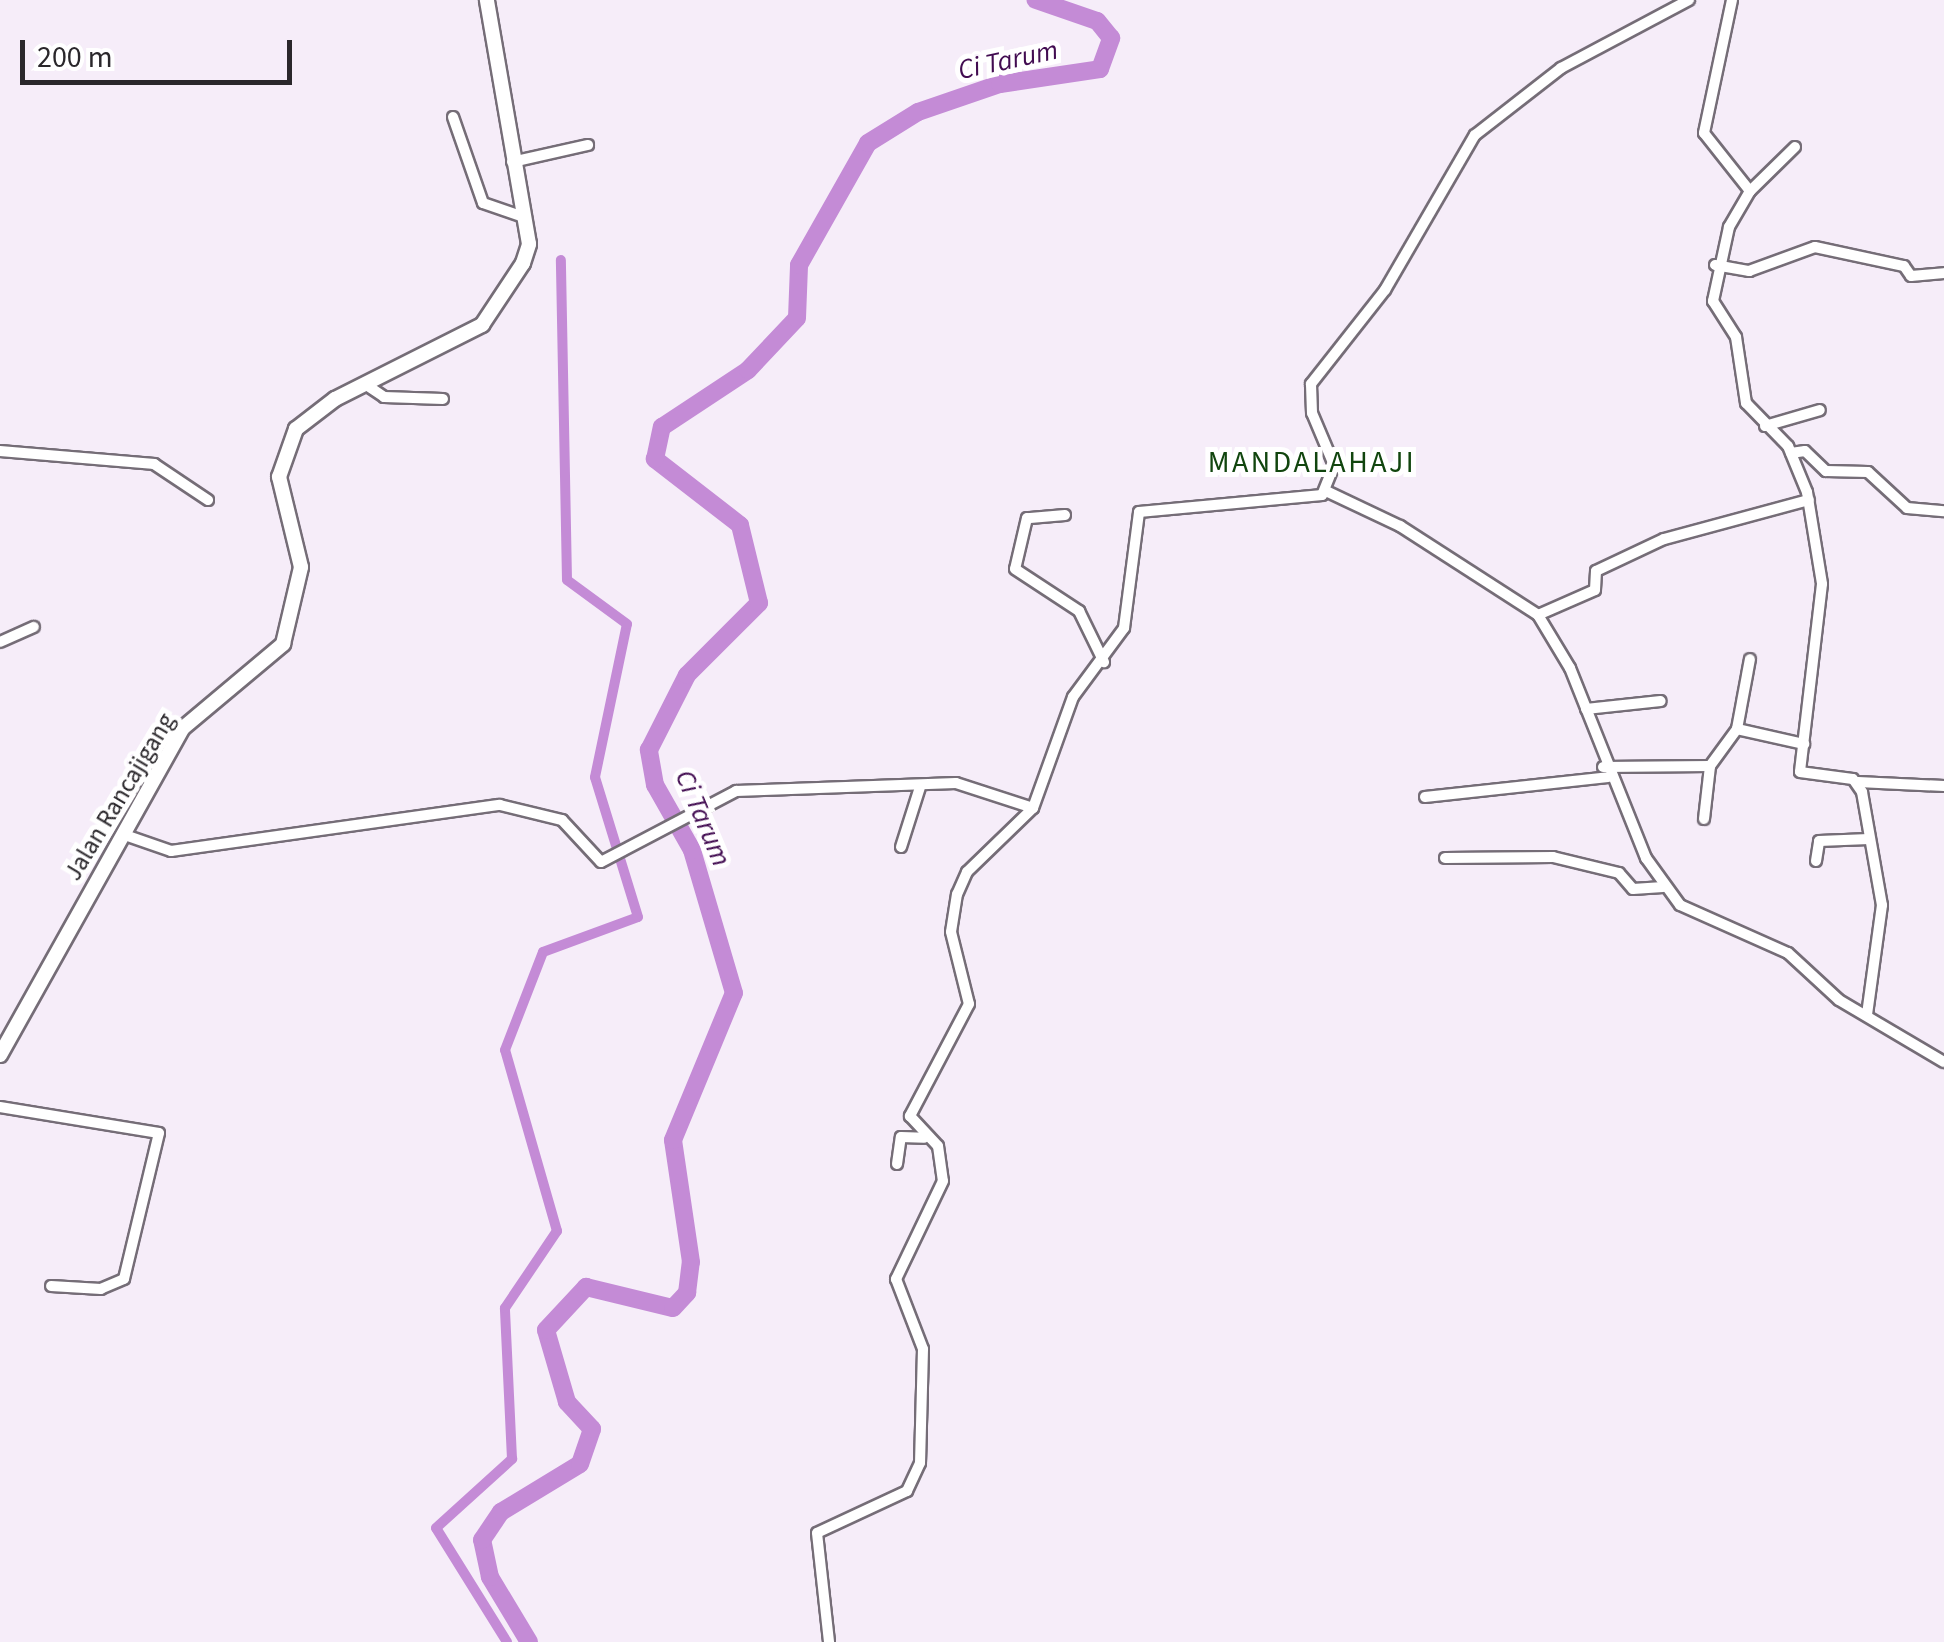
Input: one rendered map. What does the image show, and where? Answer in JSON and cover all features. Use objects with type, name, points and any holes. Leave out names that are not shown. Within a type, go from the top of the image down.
[{"type":"main road","name":"Jalan Rancajigang","points":[[0,1055],[183,728],[284,644],[300,567],[280,463],[301,422],[492,317],[527,254],[487,0]]},
{"type":"street","points":[[828,1642],[816,1533],[908,1491],[920,1463],[923,1349],[895,1289],[943,1181],[943,1157],[910,1116],[915,1098],[969,1004],[951,932],[957,894],[966,872],[1033,808],[1073,697],[1104,662],[1130,609],[1139,512],[1162,504],[1308,500],[1326,491],[1334,466],[1310,384],[1385,290],[1475,136],[1560,68],[1689,0]]},
{"type":"street","points":[[1732,0],[1704,133],[1750,191]]},
{"type":"street","points":[[453,116],[483,203],[524,216]]},
{"type":"street","points":[[512,162],[588,145]]},
{"type":"street","points":[[1795,147],[1750,191],[1715,265],[1714,306],[1734,332],[1743,394],[1764,426],[1792,453],[1809,500],[1822,584],[1803,777],[1944,786]]},
{"type":"street","points":[[1715,265],[1749,271],[1815,248],[1904,266],[1911,276],[1944,273]]},
{"type":"street","points":[[365,384],[384,397],[443,399]]},
{"type":"street","points":[[1764,426],[1820,410]]},
{"type":"street","points":[[1792,453],[1805,451],[1826,471],[1868,472],[1907,508],[1944,511]]},
{"type":"street","points":[[0,452],[154,464],[208,500]]},
{"type":"street","points":[[1326,491],[1400,526],[1538,616],[1586,708],[1606,772],[1663,887],[1693,915],[1788,953],[1867,1014],[1944,1062]]},
{"type":"street","points":[[1538,616],[1595,590],[1596,571],[1664,540],[1809,500]]},
{"type":"street","points":[[1065,515],[1028,518],[1015,569],[1079,611],[1104,662]]},
{"type":"street","points":[[0,642],[34,627]]},
{"type":"street","points":[[1704,819],[1710,766],[1737,729],[1750,659]]},
{"type":"street","points":[[1586,708],[1661,701]]},
{"type":"street","points":[[1737,729],[1804,744]]},
{"type":"street","points":[[1425,797],[1606,772],[1710,766]]},
{"type":"street","points":[[1858,782],[1882,905],[1867,1014]]},
{"type":"street","points":[[901,847],[920,787]]},
{"type":"street","points":[[122,834],[172,851],[500,805],[562,820],[588,856],[613,858],[692,808],[764,788],[985,787],[1033,808]]},
{"type":"street","points":[[1816,861],[1818,841],[1869,839]]},
{"type":"street","points":[[1444,858],[1553,857],[1619,873],[1634,889],[1663,887]]},
{"type":"street","points":[[0,1107],[160,1133],[124,1279],[101,1289],[51,1286]]},
{"type":"street","points":[[897,1164],[901,1137],[926,1138]]},
{"type":"waterway","name":"Ci Tarum","points":[[529,1642],[490,1577],[482,1540],[501,1512],[580,1464],[592,1429],[567,1402],[546,1330],[586,1287],[673,1308],[687,1293],[691,1262],[673,1140],[734,993],[692,850],[655,785],[649,750],[687,675],[759,603],[740,525],[655,459],[662,427],[748,370],[797,318],[799,265],[868,143],[918,112],[1000,84],[1100,69],[1111,38],[1097,21],[1036,0]]},
{"type":"waterway","points":[[507,1642],[436,1528],[512,1459],[505,1308],[557,1231],[505,1050],[543,952],[638,917],[595,777],[627,624],[567,580],[561,260]]},
{"type":"district","name":"MANDALAHAJI","points":[[1312,463]]}]
